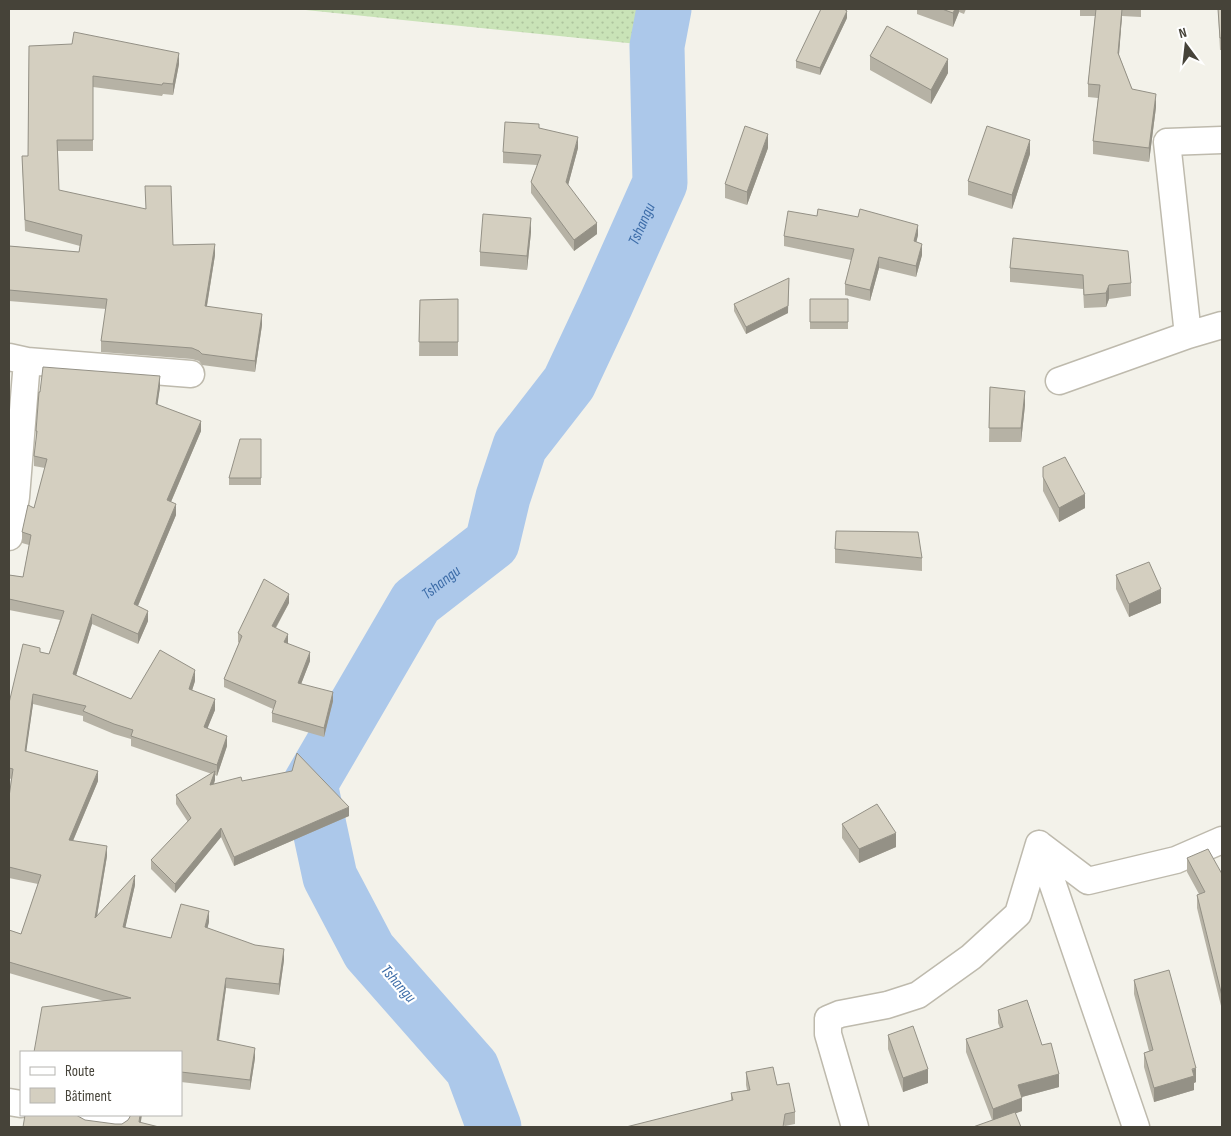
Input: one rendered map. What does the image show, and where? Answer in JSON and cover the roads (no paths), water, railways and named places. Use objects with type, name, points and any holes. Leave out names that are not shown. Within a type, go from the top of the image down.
[{"type":"street","points":[[1188,334],[1167,142],[1222,140]]},
{"type":"street","points":[[1059,381],[1188,334],[1222,325]]},
{"type":"street","points":[[9,537],[16,497],[18,359],[191,374]]},
{"type":"street","points":[[1040,844],[1088,881],[1176,860],[1222,840]]},
{"type":"street","points":[[855,1127],[828,1034],[828,1020],[840,1014],[887,1005],[918,995],[971,957],[1018,914],[1040,844]]},
{"type":"street","points":[[1040,844],[1136,1127]]},
{"type":"street","points":[[93,1116],[117,1120]]},
{"type":"waterway","name":"Tshangu","points":[[494,1127],[472,1068],[369,951],[330,877],[310,784],[416,602],[492,543],[503,497],[520,446],[569,383],[606,304],[660,183],[657,46],[664,9]]}]
